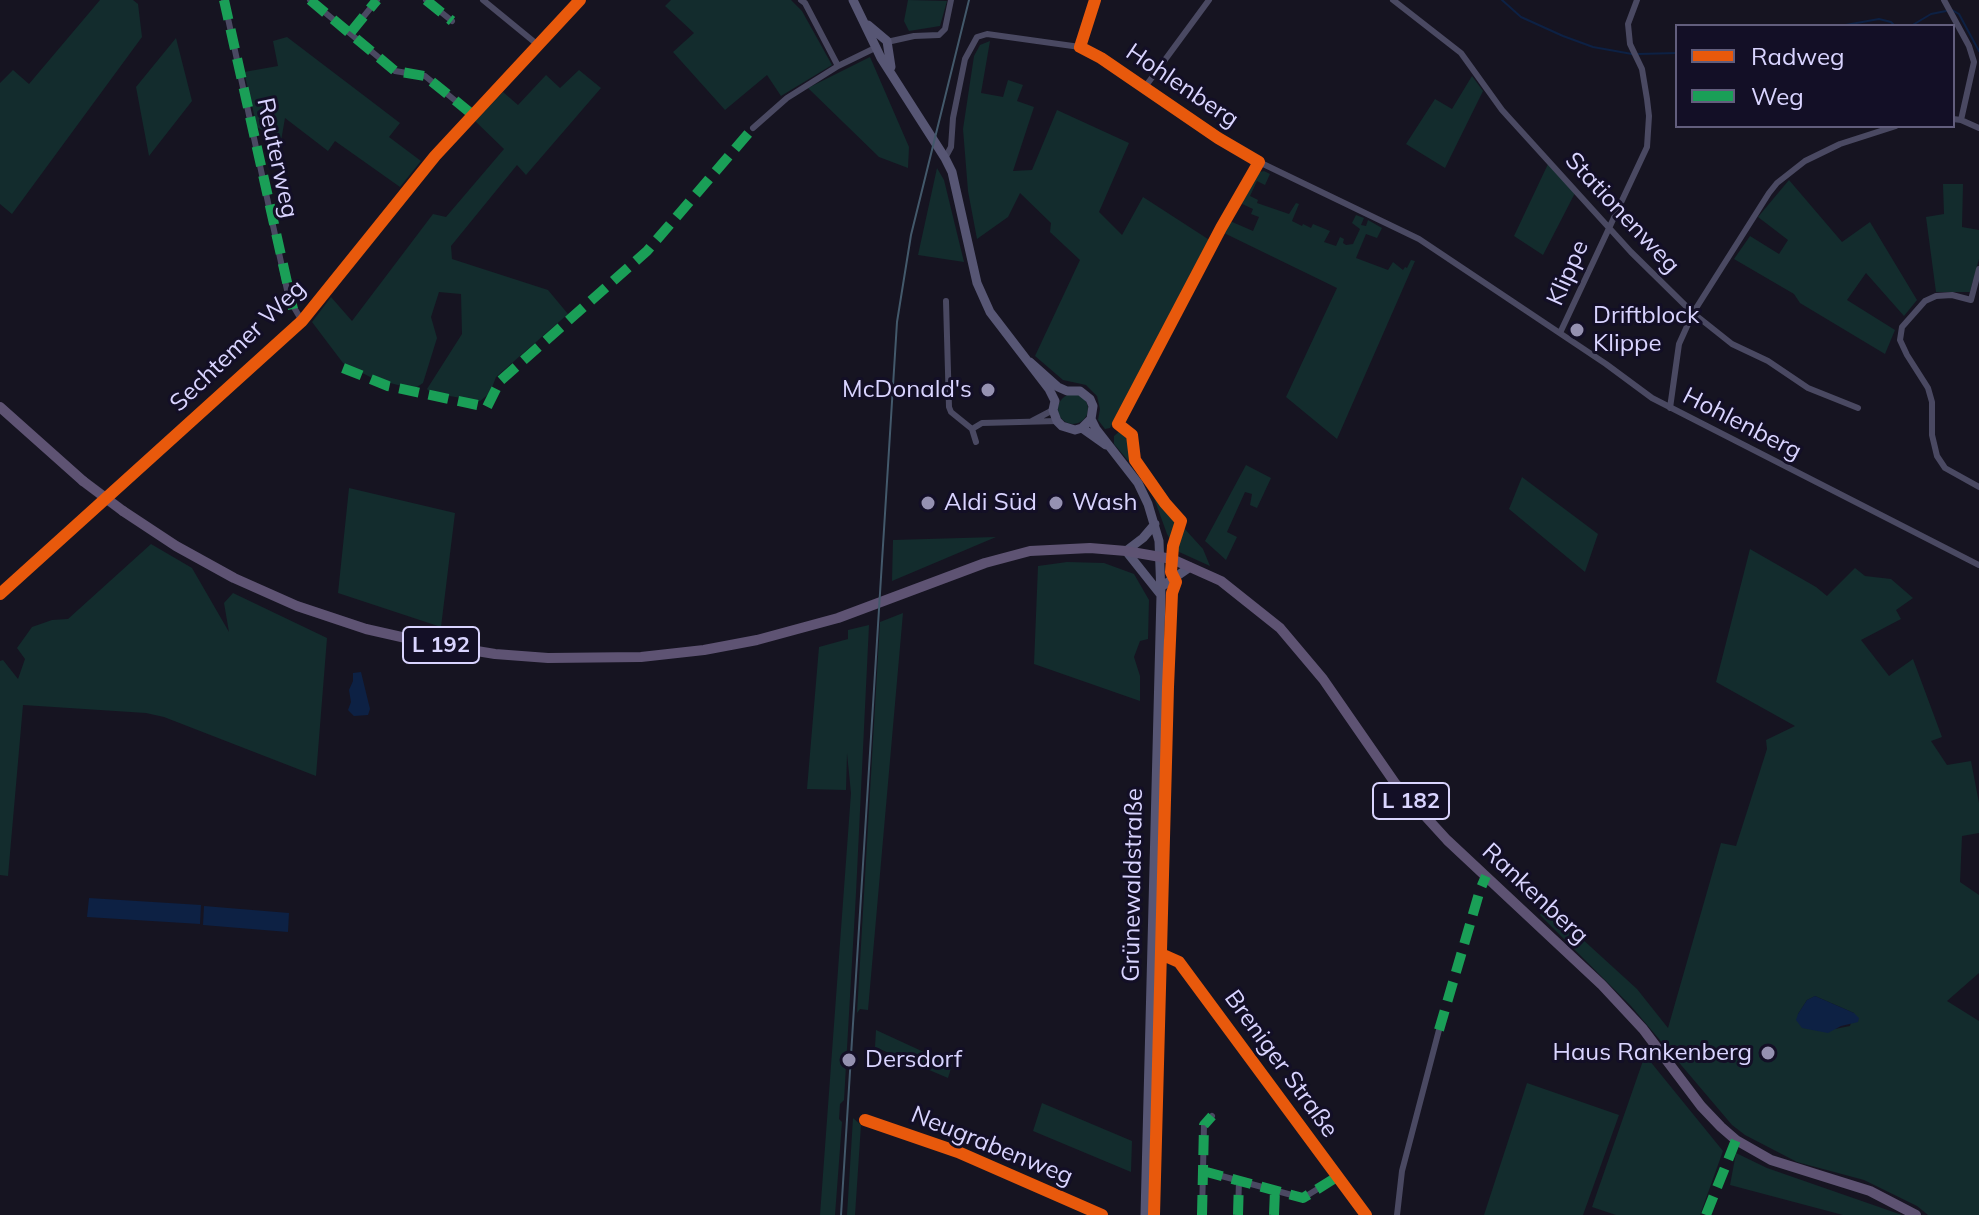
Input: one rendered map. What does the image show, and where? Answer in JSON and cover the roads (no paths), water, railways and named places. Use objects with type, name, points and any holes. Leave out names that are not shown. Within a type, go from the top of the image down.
[{"type":"main road","name":"L 192","points":[[0,407],[83,481],[123,511],[211,565],[297,606],[366,629],[495,654],[548,658],[641,657],[729,646],[838,618],[985,563],[1030,551],[1061,548],[1160,556]]},
{"type":"main road","name":"Rankenberg","points":[[1160,556],[1221,581],[1280,628],[1323,679],[1365,744],[1395,783],[1447,840],[1602,985],[1643,1029],[1701,1106],[1721,1127],[1736,1140],[1771,1160],[1870,1191],[1916,1215]]},
{"type":"street","name":"Reuterweg","points":[[224,0],[289,299],[302,321]]},
{"type":"street","points":[[310,0],[395,71],[425,76],[473,115]]},
{"type":"street","points":[[351,32],[377,0]]},
{"type":"street","points":[[426,0],[452,21]]},
{"type":"street","points":[[483,0],[538,45]]},
{"type":"street","name":"Sechtemer Weg","points":[[0,594],[302,321],[435,156],[580,0]]},
{"type":"street","points":[[801,0],[838,66]]},
{"type":"street","points":[[853,0],[876,48],[952,172],[983,300],[1000,327],[1030,362],[1067,391],[1080,391],[1090,399],[1093,406],[1091,419],[1082,428]]},
{"type":"street","points":[[753,128],[787,98],[838,66],[887,41],[939,35],[945,29],[951,0]]},
{"type":"street","points":[[1080,47],[1095,0]]},
{"type":"street","points":[[1145,87],[1209,0]]},
{"type":"street","name":"Stationenweg","points":[[1393,0],[1461,53],[1502,110],[1693,313],[1732,344],[1768,361],[1808,388],[1858,408]]},
{"type":"street","name":"Klippe","points":[[1560,333],[1647,147],[1649,116],[1628,24],[1637,0]]},
{"type":"street","points":[[1946,2],[1974,62],[1961,120]]},
{"type":"street","points":[[865,22],[887,41],[893,75]]},
{"type":"street","name":"Hohlenberg","points":[[945,158],[951,147],[953,118],[965,59],[977,37],[1000,35],[1080,47],[1259,162],[1419,239],[1670,408],[1979,565]]},
{"type":"street","points":[[1955,119],[1979,128]]},
{"type":"street","points":[[1670,408],[1679,344],[1693,313],[1777,183],[1805,161],[1890,128]]},
{"type":"street","points":[[1979,269],[1971,300],[1952,295],[1936,296],[1925,301],[1902,327],[1900,340],[1928,388],[1937,456],[1945,468],[1979,487]]},
{"type":"street","points":[[946,301],[949,407],[972,429],[976,442]]},
{"type":"street","points":[[1030,362],[1054,406],[1057,421]]},
{"type":"street","points":[[1032,421],[1054,406],[1067,391]]},
{"type":"street","points":[[1091,419],[1106,445]]},
{"type":"street","points":[[972,429],[982,423],[1057,421],[1068,429],[1082,428],[1106,445]]},
{"type":"street","name":"Grünewaldstraße","points":[[1106,445],[1138,483],[1155,524],[1160,556],[1145,1215]]},
{"type":"street","points":[[1155,524],[1126,551],[1161,591],[1190,567]]},
{"type":"street","name":"Breniger Straße","points":[[1151,953],[1171,956],[1179,962],[1366,1215]]},
{"type":"street","points":[[1397,1215],[1406,1150],[1439,1030]]},
{"type":"street","points":[[1202,1215],[1204,1125],[1212,1116]]},
{"type":"street","name":"Neugrabenweg","points":[[865,1120],[958,1152],[1102,1215]]},
{"type":"street","points":[[1203,1171],[1303,1198],[1337,1177]]},
{"type":"street","points":[[1238,1215],[1239,1180]]},
{"type":"street","points":[[1274,1215],[1275,1190]]},
{"type":"water","points":[[361,672],[370,709],[368,715],[354,716],[348,710],[351,702],[349,690],[353,673]]},
{"type":"water","points":[[89,898],[201,905],[200,924],[87,917]]},
{"type":"water","points":[[204,906],[289,913],[288,932],[203,925]]},
{"type":"water","points":[[1815,996],[1854,1013],[1859,1018],[1858,1022],[1828,1033],[1802,1028],[1796,1020],[1798,1014],[1807,1000]]},
{"type":"waterway","points":[[1502,0],[1521,17],[1563,36],[1593,47],[1632,54]]},
{"type":"waterway","points":[[1952,10],[1959,14],[1979,51]]},
{"type":"waterway","points":[[1914,24],[1931,14],[1946,11]]},
{"type":"waterway","points":[[1851,24],[1879,19],[1893,24]]},
{"type":"waterway","points":[[1638,54],[1675,53]]},
{"type":"tram line","points":[[841,1215],[897,322],[911,235],[969,0]]},
{"type":"place","name":"Driftblock Klippe","points":[[1577,330]]},
{"type":"place","name":"McDonald's","points":[[988,390]]},
{"type":"place","name":"Aldi Süd","points":[[928,503]]},
{"type":"place","name":"Wash","points":[[1056,503]]},
{"type":"place","name":"Haus Rankenberg","points":[[1768,1053]]},
{"type":"place","name":"Dersdorf","points":[[849,1060]]}]
